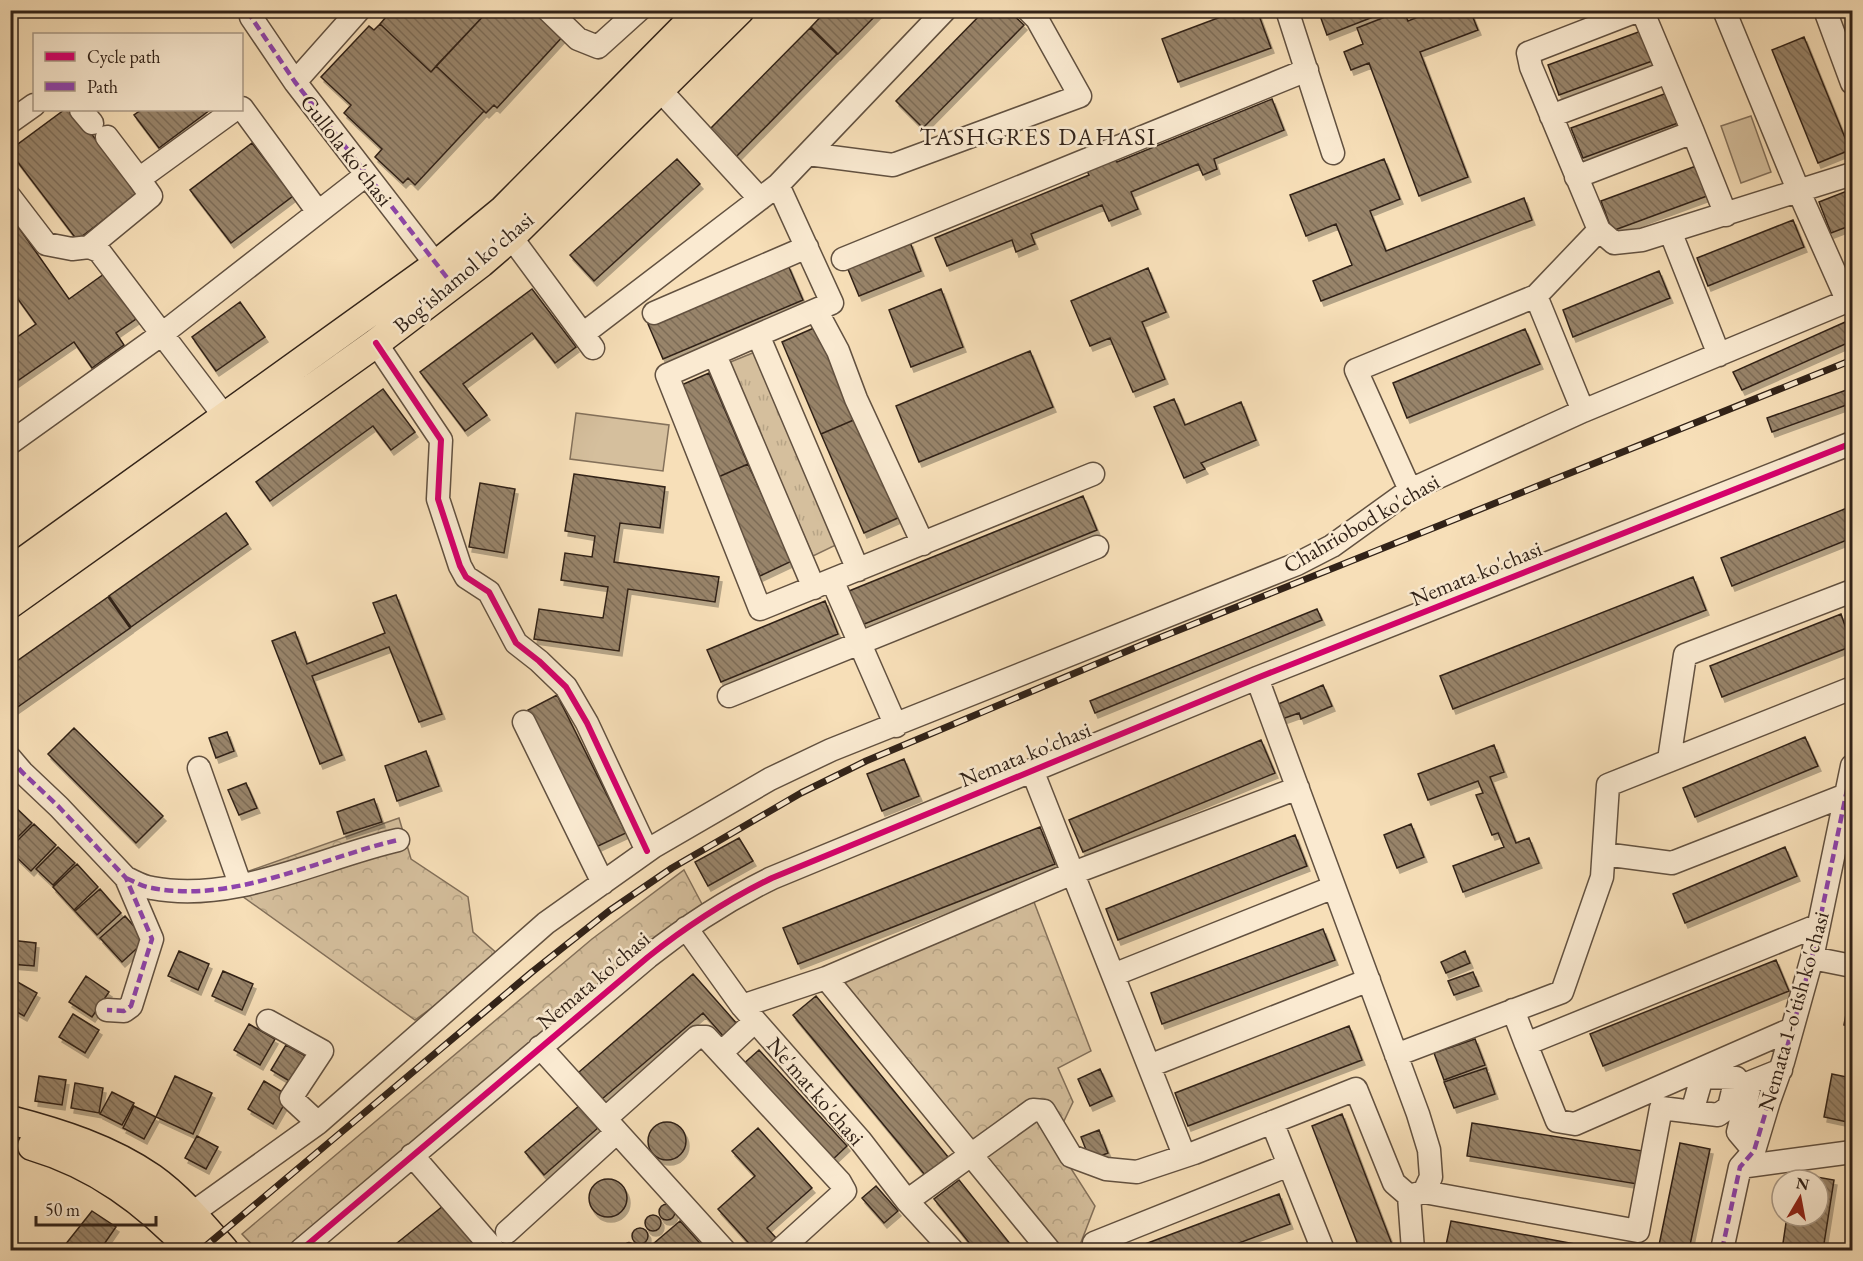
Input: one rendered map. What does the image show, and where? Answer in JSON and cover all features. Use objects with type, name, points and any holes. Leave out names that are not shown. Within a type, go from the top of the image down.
[{"type":"main road","name":"Bog'ishamol ko'chasi","points":[[10,604],[52,558],[126,505],[376,344],[444,275],[503,210],[701,10]]},
{"type":"main road","name":"Bog'ishamol ko'chasi","points":[[126,505],[225,417],[444,275],[511,237],[740,10]]},
{"type":"main road","name":"Bog'ishamol ko'chasi","points":[[10,571],[52,558]]},
{"type":"main road","points":[[10,1120],[82,1142],[126,1162],[159,1184],[191,1214],[224,1251]]},
{"type":"main road","points":[[10,1141],[66,1158],[90,1168],[120,1186],[159,1218],[191,1251]]},
{"type":"street","name":"Gullola ko'chasi","points":[[250,10],[251,17],[295,82],[444,275]]},
{"type":"street","points":[[295,82],[358,10]]},
{"type":"street","points":[[548,10],[578,39],[598,47],[639,10]]},
{"type":"street","points":[[511,237],[588,341],[778,185],[945,10]]},
{"type":"street","points":[[808,154],[893,165],[1080,96],[1036,19],[1028,10]]},
{"type":"street","points":[[1287,10],[1334,153]]},
{"type":"street","points":[[1726,215],[1668,72],[1640,10],[1528,53],[1531,67],[1599,230],[1614,243],[1642,240],[1726,215],[1852,174]]},
{"type":"street","points":[[1724,10],[1799,192],[1850,301]]},
{"type":"street","points":[[1825,10],[1852,83]]},
{"type":"street","points":[[843,259],[1307,70]]},
{"type":"street","points":[[1551,116],[1668,72]]},
{"type":"street","points":[[660,90],[760,199]]},
{"type":"street","points":[[10,122],[33,106]]},
{"type":"street","points":[[243,109],[318,212]]},
{"type":"street","points":[[139,179],[233,111]]},
{"type":"street","points":[[89,247],[151,196],[93,123]]},
{"type":"street","points":[[1576,177],[1693,132]]},
{"type":"street","points":[[10,443],[162,334],[366,175]]},
{"type":"street","points":[[778,185],[832,303],[667,375],[760,609],[1093,474]]},
{"type":"street","points":[[10,197],[46,244],[72,249],[89,247],[99,251],[225,417]]},
{"type":"street","points":[[1410,490],[1356,370],[1536,296],[1599,230]]},
{"type":"street","points":[[1670,231],[1719,355]]},
{"type":"street","points":[[654,313],[807,247]]},
{"type":"street","points":[[1536,296],[1583,411]]},
{"type":"street","name":"Chahriobod ko'chasi","points":[[191,1214],[318,1123],[546,923],[647,852],[770,779],[831,750],[1298,564],[1332,546],[1410,490],[1583,411],[1850,301]]},
{"type":"street","points":[[816,310],[838,351],[856,399],[923,544]]},
{"type":"street","points":[[758,335],[858,570]]},
{"type":"street","points":[[376,344],[441,440],[438,499],[460,567],[466,577],[489,592],[516,643],[540,661],[566,687],[587,723],[647,852]]},
{"type":"street","points":[[715,355],[823,584],[896,726]]},
{"type":"street","name":"Nemata ko'chasi","points":[[307,1248],[412,1155],[648,957],[725,902],[772,878],[1257,678],[1852,443]]},
{"type":"street","points":[[729,696],[1097,547]]},
{"type":"street","points":[[1669,760],[1685,656],[1852,591]]},
{"type":"street","points":[[1257,678],[1396,1054],[1429,1150],[1431,1177],[1416,1194],[1413,1251]]},
{"type":"street","points":[[1396,1054],[1562,992],[1602,877],[1608,785],[1852,688]]},
{"type":"street","points":[[524,723],[603,883]]},
{"type":"street","points":[[199,768],[240,884]]},
{"type":"street","points":[[1032,770],[1185,1155],[1194,1153]]},
{"type":"street","points":[[14,771],[59,807],[126,878],[152,939],[131,1005],[124,1011],[106,1010]]},
{"type":"street","points":[[1604,854],[1672,863],[1850,783]]},
{"type":"street","name":"Nemata 1-o'tish ko'chasi","points":[[1722,1251],[1747,1159],[1781,1070],[1812,958],[1850,783]]},
{"type":"street","points":[[721,1053],[749,1014],[826,978],[1073,873],[1298,788]]},
{"type":"street","points":[[126,878],[151,888],[200,892],[277,876],[398,840]]},
{"type":"street","points":[[1113,975],[1334,887]]},
{"type":"street","points":[[1526,1044],[1819,925]]},
{"type":"street","name":"Ne'mat ko'chasi","points":[[686,928],[749,1014],[860,1140],[907,1201],[952,1251]]},
{"type":"street","points":[[1812,958],[1852,966]]},
{"type":"street","points":[[826,978],[1049,1251]]},
{"type":"street","points":[[1149,1066],[1368,980]]},
{"type":"street","points":[[1513,1010],[1557,1121],[1575,1124],[1792,1029]]},
{"type":"street","points":[[268,1021],[322,1051],[291,1098],[318,1123]]},
{"type":"street","points":[[507,1232],[697,1037],[706,1037],[840,1182],[845,1191],[780,1251]]},
{"type":"street","points":[[540,1047],[724,1251]]},
{"type":"street","points":[[907,1201],[1034,1110],[1044,1111],[1071,1156],[1106,1169],[1137,1172],[1194,1153],[1356,1089],[1394,1183],[1416,1194],[1636,1241],[1661,1108],[1692,1112]]},
{"type":"street","points":[[1272,1122],[1323,1251]]},
{"type":"street","points":[[1747,1159],[1852,1152]]},
{"type":"street","points":[[412,1155],[494,1251]]},
{"type":"street","points":[[1094,1243],[1289,1165]]},
{"type":"green space","points":[[1751,116],[1771,172],[1741,183],[1721,126]]},
{"type":"green space","points":[[755,352],[838,544],[813,556],[728,363]]},
{"type":"green space","points":[[576,413],[669,425],[663,471],[570,459]]},
{"type":"green space","points":[[399,818],[411,859],[468,897],[473,932],[501,957],[415,1020],[221,881]]},
{"type":"green space","points":[[684,870],[703,906],[618,969],[286,1250],[257,1250],[242,1234],[592,939]]},
{"type":"green space","points":[[1034,902],[1091,1051],[1058,1068],[1073,1102],[1054,1142],[1095,1206],[1078,1250],[1056,1250],[843,981]]},
{"type":"building","points":[[392,10],[489,10],[431,72],[380,24]]},
{"type":"building","points":[[489,10],[539,10],[565,34],[497,108],[494,105],[486,113],[436,66]]},
{"type":"building","points":[[827,10],[881,10],[838,54],[811,27]]},
{"type":"building","points":[[985,10],[1008,10],[1024,25],[923,128],[896,101]]},
{"type":"building","points":[[1239,10],[1257,10],[1271,48],[1178,82],[1162,39]]},
{"type":"building","points":[[1318,10],[1391,10],[1327,35]]},
{"type":"building","points":[[1403,10],[1408,21],[1435,10],[1470,10],[1478,30],[1420,52],[1468,177],[1419,196],[1369,63],[1351,70],[1344,52],[1363,44],[1357,28]]},
{"type":"building","points":[[380,24],[431,72],[436,66],[484,111],[415,185],[408,178],[403,183],[375,157],[382,149],[344,113],[351,105],[321,77],[369,26],[374,30]]},
{"type":"building","points":[[810,28],[837,54],[736,157],[709,130]]},
{"type":"building","points":[[1644,30],[1655,60],[1559,95],[1548,65]]},
{"type":"building","points":[[1804,37],[1850,150],[1818,163],[1772,50]]},
{"type":"building","points":[[1667,93],[1678,123],[1583,158],[1571,128]]},
{"type":"building","points":[[1272,99],[1284,130],[1214,159],[1217,169],[1203,175],[1198,164],[1131,192],[1138,209],[1109,221],[1102,205],[1031,234],[1035,244],[1016,252],[1012,240],[947,266],[935,238],[1089,175],[1086,169],[1115,157],[1117,162]]},
{"type":"building","points":[[63,111],[74,111],[138,194],[77,240],[10,150]]},
{"type":"building","points":[[140,111],[209,111],[159,148],[134,115]]},
{"type":"building","points":[[252,143],[293,196],[231,243],[190,190]]},
{"type":"building","points":[[677,159],[700,184],[594,281],[570,255]]},
{"type":"building","points":[[1384,159],[1400,199],[1370,211],[1386,251],[1524,198],[1532,220],[1321,301],[1313,281],[1352,265],[1336,224],[1306,236],[1290,195]]},
{"type":"building","points":[[1696,166],[1707,196],[1612,231],[1601,201]]},
{"type":"building","points":[[1852,189],[1852,225],[1831,233],[1819,202]]},
{"type":"building","points":[[10,215],[69,299],[104,274],[136,319],[116,333],[124,345],[92,368],[74,342],[10,386],[10,342],[36,324],[10,288]]},
{"type":"building","points":[[1793,220],[1804,247],[1708,286],[1697,258]]},
{"type":"building","points":[[910,242],[921,271],[859,296],[847,267]]},
{"type":"building","points":[[788,265],[803,300],[663,359],[648,324]]},
{"type":"building","points":[[1148,268],[1166,312],[1142,322],[1165,379],[1133,392],[1110,338],[1090,346],[1071,301]]},
{"type":"building","points":[[1659,271],[1670,298],[1573,337],[1563,310]]},
{"type":"building","points":[[532,289],[576,347],[555,363],[532,333],[463,384],[487,415],[465,431],[420,372]]},
{"type":"building","points":[[941,289],[963,347],[911,367],[889,310]]},
{"type":"building","points":[[240,302],[265,337],[216,371],[192,337]]},
{"type":"building","points":[[1852,319],[1852,341],[1742,390],[1733,372]]},
{"type":"building","points":[[816,327],[856,419],[821,434],[782,342]]},
{"type":"building","points":[[1525,329],[1540,364],[1407,418],[1393,383]]},
{"type":"building","points":[[1030,351],[1053,407],[919,462],[896,406]]},
{"type":"building","points":[[709,373],[748,464],[716,478],[677,387]]},
{"type":"building","points":[[1852,388],[1852,403],[1772,432],[1767,418]]},
{"type":"building","points":[[383,389],[415,432],[391,450],[373,426],[270,501],[256,482]]},
{"type":"building","points":[[1174,399],[1185,425],[1241,402],[1256,440],[1201,463],[1205,469],[1184,478],[1154,407]]},
{"type":"building","points":[[856,419],[900,517],[864,533],[821,434]]},
{"type":"building","points":[[748,464],[792,561],[760,576],[716,478]]},
{"type":"building","points":[[574,474],[665,487],[660,528],[620,523],[614,562],[719,577],[715,602],[628,589],[619,651],[534,639],[539,609],[603,618],[608,587],[561,580],[565,553],[592,557],[595,536],[565,531]]},
{"type":"building","points":[[480,483],[515,489],[504,553],[469,547]]},
{"type":"building","points":[[1083,496],[1097,530],[862,625],[849,591]]},
{"type":"building","points":[[1852,506],[1852,538],[1732,586],[1721,558]]},
{"type":"building","points":[[226,513],[248,544],[131,627],[109,596]]},
{"type":"building","points":[[1693,577],[1706,610],[1453,709],[1440,676]]},
{"type":"building","points":[[396,595],[442,714],[419,722],[389,647],[312,676],[342,755],[320,764],[272,641],[295,632],[307,664],[385,633],[373,603]]},
{"type":"building","points":[[108,597],[130,628],[12,711],[10,708],[10,666]]},
{"type":"building","points":[[825,601],[838,634],[721,682],[707,650]]},
{"type":"building","points":[[1317,609],[1322,620],[1095,713],[1090,701]]},
{"type":"building","points":[[1841,614],[1852,646],[1722,697],[1710,666]]},
{"type":"building","points":[[1323,685],[1332,706],[1301,719],[1299,713],[1282,719],[1276,705]]},
{"type":"building","points":[[557,695],[626,833],[596,847],[528,710]]},
{"type":"building","points":[[74,728],[163,816],[136,843],[48,754]]},
{"type":"building","points":[[227,732],[234,751],[216,758],[209,738]]},
{"type":"building","points":[[1805,737],[1818,766],[1695,817],[1683,788]]},
{"type":"building","points":[[1261,740],[1275,773],[1083,852],[1069,820]]},
{"type":"building","points":[[1494,745],[1504,772],[1490,777],[1516,843],[1529,838],[1539,863],[1463,892],[1453,866],[1504,847],[1498,833],[1492,835],[1476,795],[1483,793],[1478,781],[1428,800],[1418,774]]},
{"type":"building","points":[[426,751],[439,786],[397,801],[385,766]]},
{"type":"building","points":[[904,759],[919,796],[882,811],[867,774]]},
{"type":"building","points":[[246,783],[257,808],[239,815],[228,790]]},
{"type":"building","points":[[374,799],[382,822],[344,834],[337,812]]},
{"type":"building","points":[[10,802],[32,823],[10,845]]},
{"type":"building","points":[[34,824],[56,845],[31,871],[10,851],[10,848]]},
{"type":"building","points":[[1411,824],[1424,857],[1397,868],[1384,835]]},
{"type":"building","points":[[1040,827],[1055,864],[798,964],[783,928]]},
{"type":"building","points":[[1295,835],[1307,866],[1118,940],[1106,909]]},
{"type":"building","points":[[739,838],[753,861],[708,886],[695,862]]},
{"type":"building","points":[[58,847],[75,863],[53,885],[36,869]]},
{"type":"building","points":[[1785,847],[1797,876],[1685,923],[1673,894]]},
{"type":"building","points":[[77,864],[98,887],[74,910],[53,887]]},
{"type":"building","points":[[100,889],[121,913],[97,935],[75,911]]},
{"type":"building","points":[[125,916],[146,940],[122,962],[100,938]]},
{"type":"building","points":[[1323,929],[1335,960],[1162,1024],[1151,993]]},
{"type":"building","points":[[10,940],[36,943],[34,966],[10,964]]},
{"type":"building","points":[[179,951],[209,964],[198,990],[168,976]]},
{"type":"building","points":[[1465,951],[1470,963],[1446,973],[1441,962]]},
{"type":"building","points":[[1776,960],[1789,991],[1603,1066],[1590,1034]]},
{"type":"building","points":[[223,971],[253,984],[242,1010],[212,996]]},
{"type":"building","points":[[1473,972],[1479,986],[1454,995],[1448,981]]},
{"type":"building","points":[[693,974],[738,1025],[724,1037],[703,1013],[602,1099],[579,1072]]},
{"type":"building","points":[[86,976],[109,992],[92,1017],[69,1002]]},
{"type":"building","points":[[14,980],[37,993],[24,1016],[10,1008],[10,985]]},
{"type":"building","points":[[1852,982],[1852,1027],[1844,1025]]},
{"type":"building","points":[[816,996],[948,1157],[925,1175],[793,1015]]},
{"type":"building","points":[[73,1014],[99,1030],[85,1053],[59,1037]]},
{"type":"building","points":[[249,1024],[275,1039],[260,1065],[234,1050]]},
{"type":"building","points":[[1349,1026],[1362,1060],[1188,1126],[1175,1093]]},
{"type":"building","points":[[1475,1039],[1485,1065],[1444,1080],[1434,1053]]},
{"type":"building","points":[[286,1045],[311,1059],[296,1085],[271,1070]]},
{"type":"building","points":[[759,1050],[847,1146],[830,1162],[741,1066]]},
{"type":"building","points":[[1486,1068],[1495,1094],[1454,1108],[1444,1082]]},
{"type":"building","points":[[1100,1069],[1112,1096],[1090,1106],[1078,1079]]},
{"type":"building","points":[[1832,1074],[1852,1078],[1852,1123],[1824,1117]]},
{"type":"building","points":[[39,1076],[66,1080],[62,1105],[35,1101]]},
{"type":"building","points":[[175,1076],[212,1093],[193,1134],[156,1117]]},
{"type":"building","points":[[264,1081],[289,1096],[273,1124],[248,1109]]},
{"type":"building","points":[[75,1083],[103,1088],[99,1113],[71,1108]]},
{"type":"building","points":[[112,1092],[134,1103],[122,1125],[100,1114]]},
{"type":"building","points":[[580,1105],[599,1127],[544,1175],[525,1152]]},
{"type":"building","points":[[134,1106],[156,1117],[144,1139],[123,1128]]},
{"type":"building","points":[[1342,1114],[1393,1247],[1384,1250],[1360,1250],[1312,1126]]},
{"type":"building","points":[[667,1122],[681,1127],[686,1141],[681,1155],[667,1160],[653,1155],[648,1141],[653,1127]]},
{"type":"building","points":[[1472,1123],[1643,1151],[1637,1184],[1467,1156]]},
{"type":"building","points":[[758,1128],[812,1188],[767,1228],[776,1238],[762,1250],[755,1250],[718,1209],[755,1176],[732,1151]]},
{"type":"building","points":[[1099,1130],[1108,1153],[1090,1160],[1081,1137]]},
{"type":"building","points":[[197,1136],[218,1147],[206,1169],[185,1158]]},
{"type":"building","points":[[1680,1143],[1710,1149],[1689,1250],[1658,1250]]},
{"type":"building","points":[[608,1179],[622,1184],[627,1198],[622,1212],[608,1217],[594,1212],[589,1198],[594,1184]]},
{"type":"building","points":[[1830,1179],[1834,1180],[1830,1205]]},
{"type":"building","points":[[959,1180],[1015,1250],[975,1250],[934,1199]]},
{"type":"building","points":[[876,1186],[898,1211],[884,1223],[862,1198]]},
{"type":"building","points":[[1279,1194],[1290,1224],[1220,1250],[1129,1250]]},
{"type":"building","points":[[664,1204],[670,1204],[675,1212],[673,1218],[664,1220],[659,1215],[659,1209]]},
{"type":"building","points":[[443,1206],[479,1250],[403,1250],[397,1243]]},
{"type":"building","points":[[92,1211],[116,1227],[100,1250],[61,1250]]},
{"type":"building","points":[[650,1215],[656,1215],[661,1223],[659,1229],[650,1231],[645,1226],[645,1220]]},
{"type":"building","points":[[680,1221],[706,1250],[646,1250]]},
{"type":"building","points":[[1451,1221],[1607,1250],[1445,1250]]},
{"type":"building","points":[[637,1228],[643,1228],[648,1236],[646,1242],[637,1244],[632,1239],[632,1233]]},
{"type":"building","points":[[1785,1228],[1826,1228],[1823,1250],[1782,1250]]},
{"type":"building","points":[[629,1242],[634,1247],[629,1252],[624,1247]]},
{"type":"railway","points":[[201,1250],[532,972],[609,911],[672,868],[801,793],[866,761],[1144,644],[1852,360]]},
{"type":"marked path","points":[[250,10],[251,17],[295,82],[452,284]]},
{"type":"marked path","points":[[10,758],[126,878],[152,939],[131,1006],[124,1011],[107,1010]]},
{"type":"marked path","points":[[1722,1250],[1740,1167],[1754,1151],[1783,1062],[1812,958],[1852,766]]},
{"type":"marked path","points":[[126,878],[152,888],[183,891],[214,890],[276,877],[398,840]]},
{"type":"cycle path","points":[[376,343],[441,440],[438,499],[460,566],[466,577],[489,592],[516,643],[566,687],[587,723],[647,851]]},
{"type":"cycle path","points":[[301,1250],[648,957],[708,914],[755,886],[1257,678],[1852,443]]},
{"type":"district","name":"TASHGRES DAHASI","points":[[1038,137]]}]
